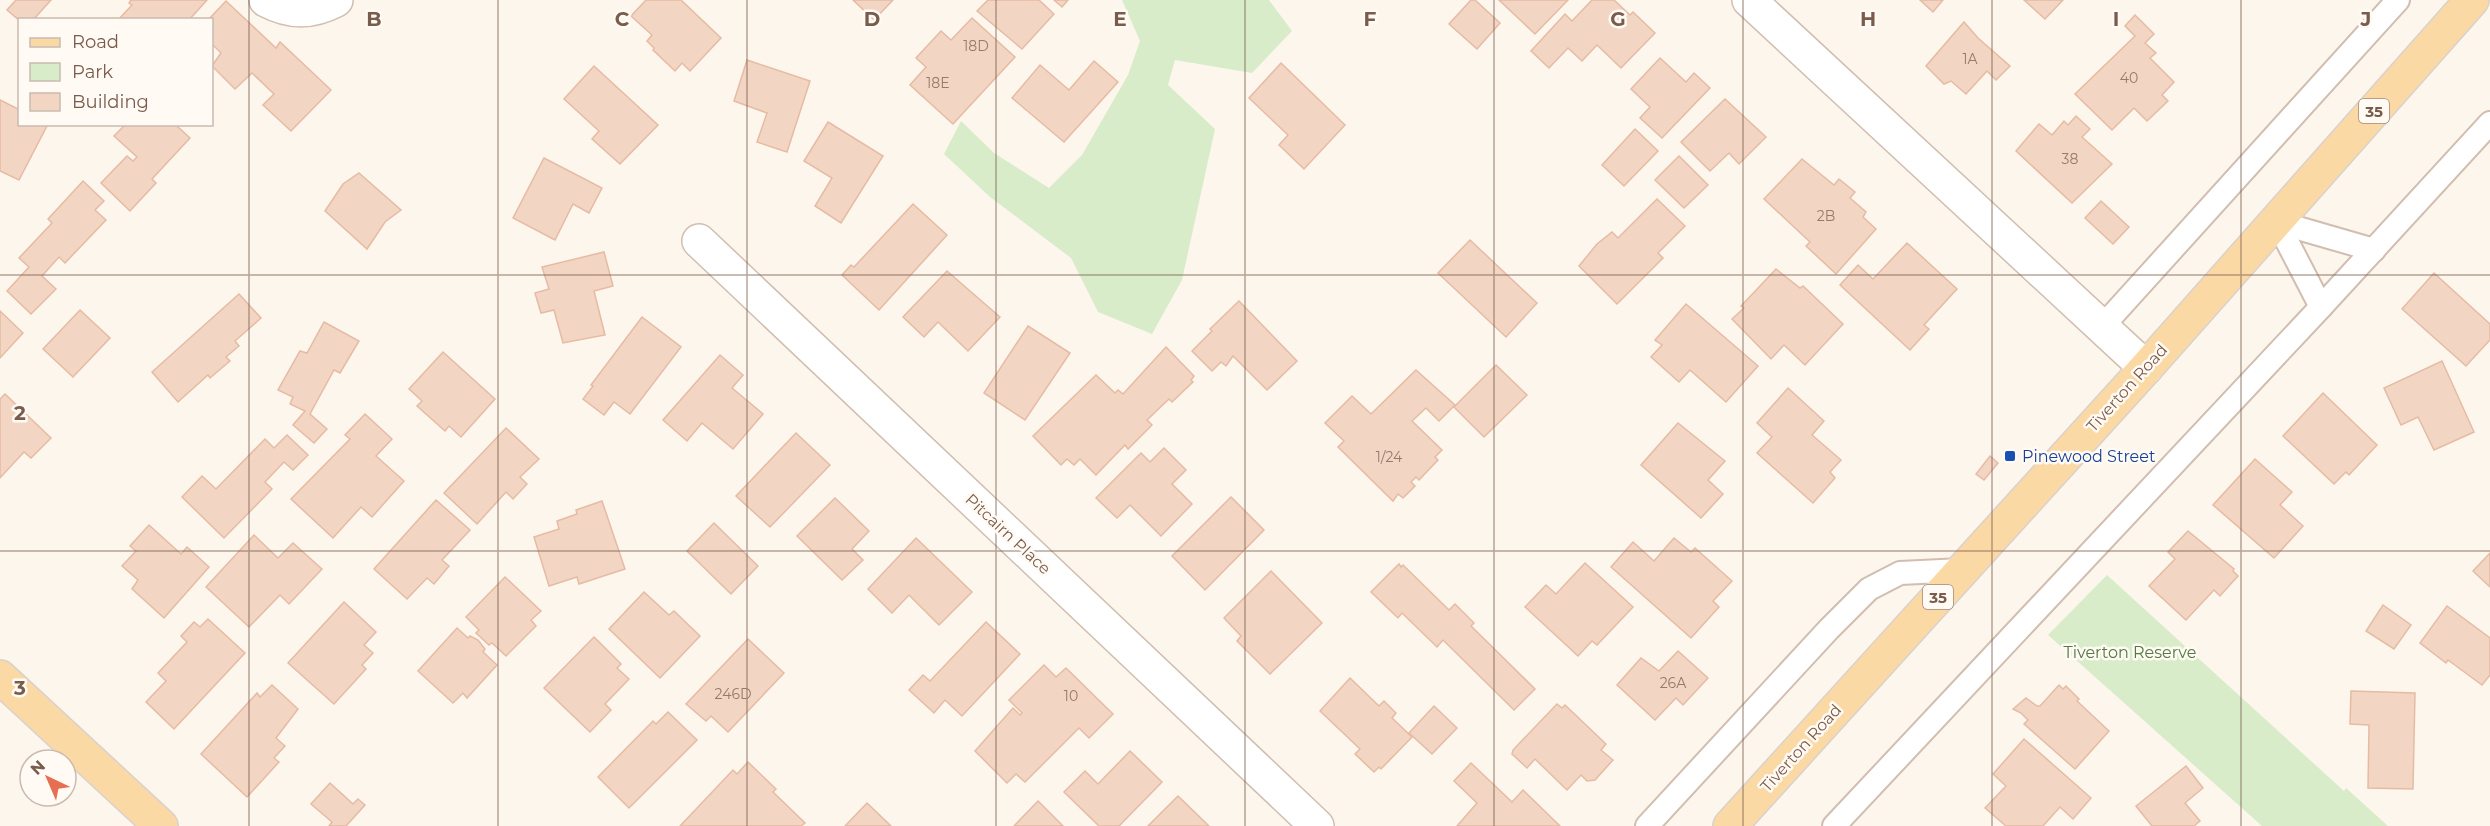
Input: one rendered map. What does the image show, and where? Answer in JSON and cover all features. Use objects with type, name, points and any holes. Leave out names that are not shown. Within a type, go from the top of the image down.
[{"type":"main road","name":"Tiverton Road","points":[[1730,826],[2146,368],[2472,0]]},
{"type":"main road","points":[[0,677],[161,826]]},
{"type":"street","points":[[266,0],[285,9],[301,11],[320,8],[336,0]]},
{"type":"street","points":[[1749,0],[2146,368]]},
{"type":"street","name":"Pitcairn Place","points":[[699,241],[1317,826]]},
{"type":"lane","points":[[2101,328],[2398,0]]},
{"type":"lane","points":[[1834,826],[2321,307],[2490,123]]},
{"type":"lane","points":[[2277,222],[2374,250]]},
{"type":"lane","points":[[2277,222],[2321,307]]},
{"type":"lane","points":[[1647,826],[1828,629],[1869,589],[1900,573],[1962,570]]},
{"type":"green space","points":[[1122,0],[1269,0],[1292,31],[1252,73],[1175,60],[1168,85],[1215,129],[1182,280],[1152,334],[1098,312],[1071,258],[990,197],[944,154],[961,121],[994,153],[1049,188],[1082,155],[1128,75],[1140,41]]},
{"type":"green space","name":"Tiverton Reserve","points":[[2107,575],[2344,791],[2346,788],[2388,826],[2262,826],[2048,635]]},
{"type":"building","points":[[16,0],[51,0],[35,18],[18,19],[7,10]]},
{"type":"building","points":[[131,0],[207,0],[191,18],[120,18],[132,5],[129,3]]},
{"type":"building","points":[[646,0],[681,0],[721,38],[690,71],[682,63],[675,71],[647,41],[652,35],[631,16]]},
{"type":"building","points":[[853,0],[893,0],[874,20]]},
{"type":"building","points":[[988,0],[1039,0],[1054,14],[1022,49],[977,11]]},
{"type":"building","points":[[1054,0],[1068,0],[1062,7]]},
{"type":"building","points":[[1471,0],[1475,0],[1500,23],[1477,49],[1449,24]]},
{"type":"building","points":[[1499,0],[1568,0],[1535,34]]},
{"type":"building","points":[[1592,0],[1614,0],[1630,15],[1633,12],[1655,33],[1621,68],[1597,45],[1582,61],[1568,48],[1549,68],[1531,51],[1565,14],[1572,21]]},
{"type":"building","points":[[1920,0],[1943,0],[1933,12]]},
{"type":"building","points":[[2024,0],[2063,0],[2045,19]]},
{"type":"building","points":[[226,1],[276,48],[280,42],[331,90],[291,131],[263,105],[274,94],[252,73],[235,89],[213,67],[221,53],[213,45],[213,18],[210,18]]},
{"type":"building","points":[[2135,15],[2154,34],[2145,43],[2156,53],[2150,58],[2174,82],[2162,95],[2168,101],[2147,121],[2134,108],[2112,130],[2075,94],[2135,36],[2125,26]]},
{"type":"building","points":[[972,18],[1015,57],[953,124],[910,85],[926,67],[916,58],[941,31],[951,40]]},
{"type":"building","points":[[1964,22],[1978,38],[2010,66],[1996,80],[1987,71],[1966,94],[1951,81],[1944,84],[1926,66]]},
{"type":"building","points":[[1660,58],[1686,82],[1694,73],[1710,88],[1662,138],[1640,118],[1650,107],[1631,89]]},
{"type":"building","points":[[747,60],[810,81],[787,152],[757,142],[767,113],[734,101]]},
{"type":"building","points":[[1094,61],[1118,82],[1064,142],[1012,98],[1040,65],[1069,90]]},
{"type":"building","points":[[1281,63],[1345,125],[1304,169],[1279,145],[1288,135],[1249,98]]},
{"type":"building","points":[[594,66],[658,125],[620,164],[592,139],[599,131],[564,99]]},
{"type":"building","points":[[1725,99],[1766,137],[1739,164],[1729,153],[1710,171],[1681,142]]},
{"type":"building","points":[[0,100],[18,109],[18,126],[47,126],[19,180],[0,171]]},
{"type":"building","points":[[2076,116],[2090,129],[2082,137],[2112,164],[2072,203],[2016,151],[2039,124],[2052,135],[2064,121],[2068,125]]},
{"type":"building","points":[[828,122],[883,156],[841,223],[815,206],[832,178],[804,161]]},
{"type":"building","points":[[124,126],[177,126],[190,138],[152,179],[156,183],[130,211],[101,183],[127,156],[133,161],[137,157],[114,136]]},
{"type":"building","points":[[1635,129],[1658,151],[1624,186],[1602,165]]},
{"type":"building","points":[[1679,156],[1708,185],[1684,208],[1655,180]]},
{"type":"building","points":[[544,158],[602,188],[589,213],[573,204],[555,240],[513,218]]},
{"type":"building","points":[[1802,159],[1834,185],[1839,179],[1855,192],[1850,198],[1866,212],[1863,217],[1876,229],[1836,274],[1806,246],[1810,242],[1764,199]]},
{"type":"building","points":[[359,173],[401,210],[385,222],[367,249],[325,211],[343,184]]},
{"type":"building","points":[[83,181],[104,201],[95,210],[106,220],[65,263],[59,257],[42,276],[56,289],[31,314],[7,291],[29,267],[19,258],[52,223],[48,219]]},
{"type":"building","points":[[1657,199],[1685,226],[1658,253],[1663,258],[1617,304],[1579,266],[1597,244],[1612,232],[1618,238]]},
{"type":"building","points":[[2101,201],[2129,227],[2113,244],[2085,218]]},
{"type":"building","points":[[913,204],[947,235],[879,310],[842,275],[851,265],[854,267]]},
{"type":"building","points":[[1470,240],[1537,303],[1506,337],[1438,273]]},
{"type":"building","points":[[1907,243],[1957,289],[1924,325],[1929,329],[1910,350],[1840,285],[1858,265],[1873,279]]},
{"type":"building","points":[[604,252],[613,286],[594,291],[605,335],[563,343],[554,310],[541,313],[535,293],[549,289],[542,267]]},
{"type":"building","points":[[1776,269],[1800,288],[1803,286],[1843,324],[1805,365],[1784,345],[1771,359],[1732,319],[1744,308],[1741,306]]},
{"type":"building","points":[[947,271],[1000,317],[968,351],[938,322],[924,337],[903,317]]},
{"type":"building","points":[[2434,273],[2490,324],[2490,340],[2466,366],[2402,309]]},
{"type":"building","points":[[239,294],[261,318],[235,341],[239,346],[226,357],[230,361],[210,378],[208,375],[178,402],[152,372]]},
{"type":"building","points":[[1239,301],[1297,361],[1267,390],[1233,356],[1226,366],[1221,362],[1212,371],[1192,351],[1212,331],[1210,329]]},
{"type":"building","points":[[1686,304],[1758,366],[1726,402],[1690,370],[1679,382],[1651,357],[1662,345],[1655,340]]},
{"type":"building","points":[[80,310],[110,338],[73,377],[43,349]]},
{"type":"building","points":[[0,311],[23,333],[0,358]]},
{"type":"building","points":[[642,317],[681,347],[630,414],[614,402],[604,415],[583,399]]},
{"type":"building","points":[[324,322],[359,341],[340,373],[334,370],[310,414],[327,429],[314,443],[293,425],[305,411],[290,404],[293,397],[278,390],[300,351],[307,353]]},
{"type":"building","points":[[1028,326],[1070,353],[1025,420],[984,393]]},
{"type":"building","points":[[1166,347],[1194,376],[1191,380],[1193,382],[1172,402],[1169,399],[1147,420],[1152,425],[1128,449],[1125,445],[1096,475],[1080,459],[1074,465],[1067,459],[1061,465],[1033,436],[1096,375],[1115,393],[1118,390],[1123,394]]},
{"type":"building","points":[[443,352],[495,399],[461,437],[449,426],[445,431],[417,406],[422,401],[409,389]]},
{"type":"building","points":[[720,355],[743,375],[732,388],[763,414],[733,449],[702,423],[687,441],[663,420]]},
{"type":"building","points":[[2442,361],[2474,432],[2434,450],[2418,417],[2401,425],[2384,388]]},
{"type":"building","points":[[1496,365],[1527,395],[1484,437],[1454,407]]},
{"type":"building","points":[[1416,370],[1455,405],[1439,421],[1426,408],[1412,421],[1442,450],[1435,457],[1438,460],[1419,480],[1416,477],[1411,482],[1415,486],[1403,498],[1398,494],[1393,501],[1338,447],[1344,441],[1325,423],[1352,396],[1371,414]]},
{"type":"building","points":[[1788,388],[1824,421],[1812,435],[1841,460],[1830,472],[1835,478],[1813,503],[1757,453],[1772,437],[1757,423]]},
{"type":"building","points":[[2323,393],[2377,445],[2349,475],[2346,472],[2334,484],[2283,436]]},
{"type":"building","points":[[5,394],[51,438],[31,458],[24,452],[0,478],[0,399]]},
{"type":"building","points":[[365,414],[392,439],[376,456],[404,481],[372,517],[361,507],[333,538],[291,499],[350,439],[345,435]]},
{"type":"building","points":[[1678,423],[1725,461],[1708,480],[1723,494],[1701,518],[1641,465]]},
{"type":"building","points":[[506,428],[539,459],[520,477],[527,484],[513,499],[506,492],[477,524],[444,493]]},
{"type":"building","points":[[796,433],[830,465],[770,527],[736,496]]},
{"type":"building","points":[[287,435],[308,455],[293,470],[284,462],[265,482],[272,489],[224,538],[182,497],[202,476],[216,489],[265,439],[274,448]]},
{"type":"building","points":[[1164,448],[1186,470],[1172,484],[1192,504],[1161,536],[1130,505],[1117,518],[1096,498],[1141,453],[1150,462]]},
{"type":"building","points":[[1990,456],[1998,463],[1984,480],[1976,474]]},
{"type":"building","points":[[2255,459],[2292,492],[2280,505],[2303,526],[2274,558],[2213,505]]},
{"type":"building","points":[[1231,497],[1264,530],[1205,590],[1172,556]]},
{"type":"building","points":[[835,498],[869,531],[852,549],[863,560],[842,580],[797,536]]},
{"type":"building","points":[[436,500],[470,530],[442,560],[449,566],[434,584],[427,578],[407,599],[374,569]]},
{"type":"building","points":[[602,501],[625,569],[579,584],[577,577],[549,586],[534,537],[559,529],[557,521],[577,514],[576,510]]},
{"type":"building","points":[[714,523],[758,566],[731,594],[687,551]]},
{"type":"building","points":[[149,525],[181,554],[187,547],[209,567],[164,618],[132,589],[138,580],[122,566],[136,551],[130,546]]},
{"type":"building","points":[[2188,531],[2234,569],[2233,571],[2238,576],[2220,596],[2214,590],[2186,620],[2149,586],[2175,559],[2168,552]]},
{"type":"building","points":[[254,535],[278,558],[293,543],[322,569],[289,604],[280,595],[249,627],[206,587]]},
{"type":"building","points":[[916,538],[972,592],[939,625],[909,595],[892,613],[868,589]]},
{"type":"building","points":[[1674,538],[1691,552],[1695,548],[1732,581],[1713,601],[1719,607],[1691,638],[1611,567],[1633,542],[1654,561]]},
{"type":"building","points":[[2490,553],[2490,587],[2473,571]]},
{"type":"building","points":[[1585,563],[1633,607],[1597,645],[1592,641],[1578,656],[1525,607],[1546,585],[1556,594]]},
{"type":"building","points":[[1399,564],[1401,567],[1403,565],[1449,610],[1455,604],[1474,623],[1471,626],[1535,689],[1514,710],[1443,640],[1437,647],[1402,613],[1398,618],[1371,592]]},
{"type":"building","points":[[1271,571],[1322,623],[1270,674],[1237,641],[1241,636],[1224,618]]},
{"type":"building","points":[[505,577],[541,611],[531,620],[536,626],[506,656],[476,633],[479,630],[466,617]]},
{"type":"building","points":[[644,592],[669,615],[674,611],[700,636],[660,678],[609,629]]},
{"type":"building","points":[[344,602],[376,632],[364,645],[373,653],[362,665],[366,669],[334,704],[288,663]]},
{"type":"building","points":[[2383,605],[2411,625],[2394,649],[2366,631]]},
{"type":"building","points":[[2447,606],[2490,638],[2490,675],[2482,685],[2448,660],[2446,663],[2420,643]]},
{"type":"building","points":[[208,619],[245,653],[174,729],[146,702],[166,681],[158,673],[187,642],[181,636],[194,622],[200,627]]},
{"type":"building","points":[[986,622],[1020,654],[962,716],[945,700],[934,713],[909,690],[923,675],[930,681]]},
{"type":"building","points":[[457,628],[468,638],[470,636],[478,640],[485,649],[483,652],[497,665],[467,698],[463,693],[453,703],[418,671]]},
{"type":"building","points":[[594,637],[621,664],[617,668],[629,679],[605,704],[611,710],[590,732],[544,688]]},
{"type":"building","points":[[748,639],[784,673],[728,732],[711,716],[706,721],[686,704]]},
{"type":"building","points":[[1678,651],[1708,678],[1683,705],[1676,698],[1655,720],[1617,685],[1641,658],[1659,671]]},
{"type":"building","points":[[1044,665],[1056,677],[1066,668],[1113,714],[1089,738],[1079,728],[1025,782],[1016,774],[1007,783],[975,751],[1013,708],[1020,715],[1022,713],[1009,700]]},
{"type":"building","points":[[1350,678],[1379,706],[1384,701],[1396,713],[1392,718],[1412,737],[1381,769],[1379,767],[1374,772],[1355,754],[1360,749],[1320,711]]},
{"type":"building","points":[[272,685],[298,709],[276,738],[285,746],[274,758],[279,762],[247,797],[201,754],[257,693],[260,697]]},
{"type":"building","points":[[2059,685],[2063,689],[2066,686],[2079,699],[2077,701],[2109,731],[2075,769],[2024,724],[2028,720],[2013,709],[2026,698],[2040,706]]},
{"type":"building","points":[[2351,691],[2415,693],[2413,789],[2368,788],[2369,725],[2350,724]]},
{"type":"building","points":[[1557,704],[1562,708],[1565,705],[1606,744],[1601,750],[1613,760],[1595,780],[1587,781],[1581,775],[1567,790],[1535,759],[1527,768],[1512,754],[1513,750]]},
{"type":"building","points":[[1434,706],[1457,728],[1432,754],[1409,733]]},
{"type":"building","points":[[668,712],[697,740],[629,808],[598,777],[653,721],[656,724]]},
{"type":"building","points":[[2024,739],[2091,798],[2073,819],[2060,807],[2043,826],[2006,826],[1985,808],[2006,786],[1993,774]]},
{"type":"building","points":[[1130,751],[1162,782],[1119,826],[1099,826],[1064,792],[1085,771],[1098,784]]},
{"type":"building","points":[[748,762],[776,789],[773,792],[805,823],[801,826],[680,826],[733,770],[737,774]]},
{"type":"building","points":[[1471,763],[1512,802],[1523,790],[1560,826],[1457,826],[1477,803],[1454,781]]},
{"type":"building","points":[[2186,766],[2203,788],[2185,803],[2200,821],[2194,826],[2152,826],[2136,806]]},
{"type":"building","points":[[330,783],[353,804],[358,799],[365,805],[346,826],[329,826],[332,822],[311,804]]},
{"type":"building","points":[[1178,796],[1209,826],[1148,826]]},
{"type":"building","points":[[1038,801],[1063,826],[1014,826]]},
{"type":"building","points":[[867,803],[891,826],[845,826]]},
{"type":"place","name":"Pinewood Street","points":[[2010,456]]}]
